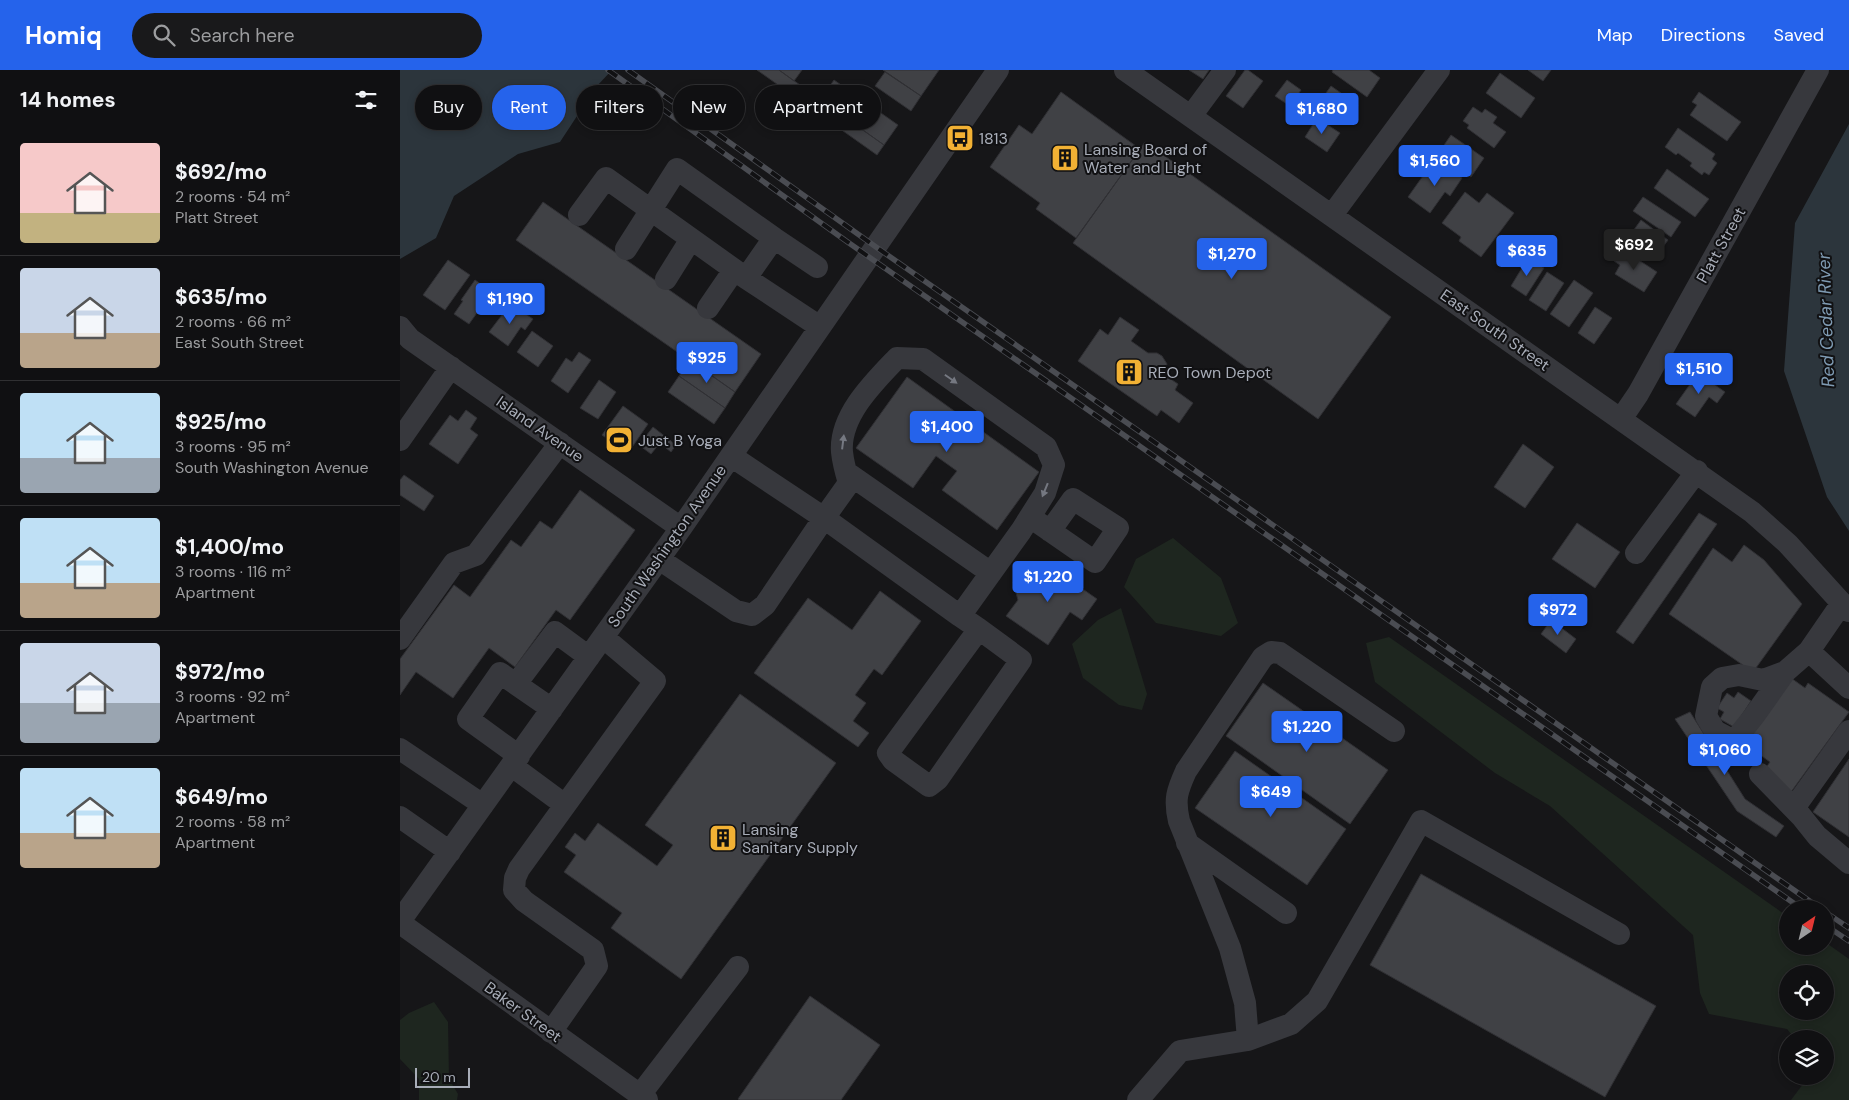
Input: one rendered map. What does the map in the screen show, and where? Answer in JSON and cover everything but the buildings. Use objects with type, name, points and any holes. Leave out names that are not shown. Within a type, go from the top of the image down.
[{"type":"street","name":"South Washington Avenue","points":[[400,922],[681,528],[998,70]]},
{"type":"street","name":"East South Street","points":[[1125,70],[1697,471],[1752,512],[1788,544],[1846,607]]},
{"type":"street","points":[[1191,116],[1225,70]]},
{"type":"street","points":[[1332,215],[1439,70]]},
{"type":"street","name":"Platt Street","points":[[1621,419],[1638,394],[1818,70]]},
{"type":"street","points":[[626,248],[677,169],[817,267]]},
{"type":"street","points":[[579,215],[606,178],[740,274],[820,327]]},
{"type":"street","points":[[708,308],[774,238]]},
{"type":"street","points":[[666,278],[691,239]]},
{"type":"street","name":"Island Avenue","points":[[400,327],[410,339],[681,528]]},
{"type":"street","points":[[659,559],[736,611],[752,615],[765,605],[848,482],[842,451],[845,424],[872,384],[897,358],[923,359],[1046,447],[1054,465],[1045,493],[960,616]]},
{"type":"street","points":[[400,440],[452,367]]},
{"type":"street","points":[[400,639],[454,563],[476,555],[560,443]]},
{"type":"street","points":[[731,456],[824,518],[960,616],[979,629],[1022,660],[938,779],[929,786],[893,760],[888,753],[979,629]]},
{"type":"street","points":[[1636,553],[1697,471]]},
{"type":"street","points":[[846,472],[991,573]]},
{"type":"street","points":[[1030,517],[1050,531]]},
{"type":"street","points":[[1785,672],[1809,651],[1846,607]]},
{"type":"street","points":[[516,684],[555,632],[589,657]]},
{"type":"street","points":[[551,1032],[597,966],[593,950],[524,901],[514,890],[515,878],[519,869],[655,681],[603,638]]},
{"type":"street","points":[[1809,651],[1849,688]]},
{"type":"street","points":[[1248,1040],[1244,1003],[1230,948],[1179,821],[1176,807],[1177,792],[1186,771],[1263,657],[1271,652],[1280,653],[1394,731]]},
{"type":"street","points":[[552,709],[500,673],[468,719],[565,805]]},
{"type":"street","points":[[1794,808],[1849,731]]},
{"type":"street","points":[[400,749],[483,806]]},
{"type":"street","points":[[1760,774],[1794,808],[1816,836],[1849,863]]},
{"type":"street","points":[[400,817],[450,852]]},
{"type":"street","points":[[1138,1100],[1180,1051],[1248,1040],[1291,1024],[1317,1001],[1421,821],[1619,934]]},
{"type":"street","points":[[1187,843],[1286,913]]},
{"type":"street","name":"Baker Street","points":[[400,922],[643,1097]]},
{"type":"street","points":[[643,1097],[738,967]]},
{"type":"shaded area","points":[[1173,538],[1221,578],[1238,623],[1221,636],[1156,623],[1124,587],[1136,559]]},
{"type":"shaded area","points":[[1121,608],[1147,694],[1142,710],[1119,705],[1083,678],[1072,644],[1098,620]]},
{"type":"shaded area","points":[[1389,637],[1779,910],[1779,955],[1834,955],[1834,948],[1849,959],[1849,1100],[1791,1100],[1802,1085],[1834,1085],[1834,1030],[1788,1030],[1709,1014],[1700,993],[1693,935],[1550,806],[1495,773],[1375,682],[1366,643]]},
{"type":"shaded area","points":[[434,1002],[448,1022],[449,1079],[458,1094],[457,1100],[419,1100],[419,1079],[400,1059],[400,1020],[409,1013]]},
{"type":"water","points":[[400,70],[612,70],[598,85],[576,85],[576,118],[560,142],[518,154],[454,196],[436,238],[400,259]]},
{"type":"water","name":"Red Cedar River","points":[[1849,124],[1849,531],[1827,497],[1784,371],[1795,223]]},
{"type":"railway","points":[[608,70],[849,243],[1789,900]]},
{"type":"railway","points":[[628,70],[876,247],[1808,900]]},
{"type":"railway","points":[[1834,918],[1849,928]]},
{"type":"railway","points":[[1834,931],[1849,941]]},
{"type":"place","name":"1813","points":[[960,138]]},
{"type":"place","name":"Lansing Board of Water and Light","points":[[1065,158]]},
{"type":"place","name":"REO Town Depot","points":[[1129,372]]},
{"type":"place","name":"Just B Yoga","points":[[619,440]]},
{"type":"place","name":"Lansing Sanitary Supply","points":[[723,838]]}]
